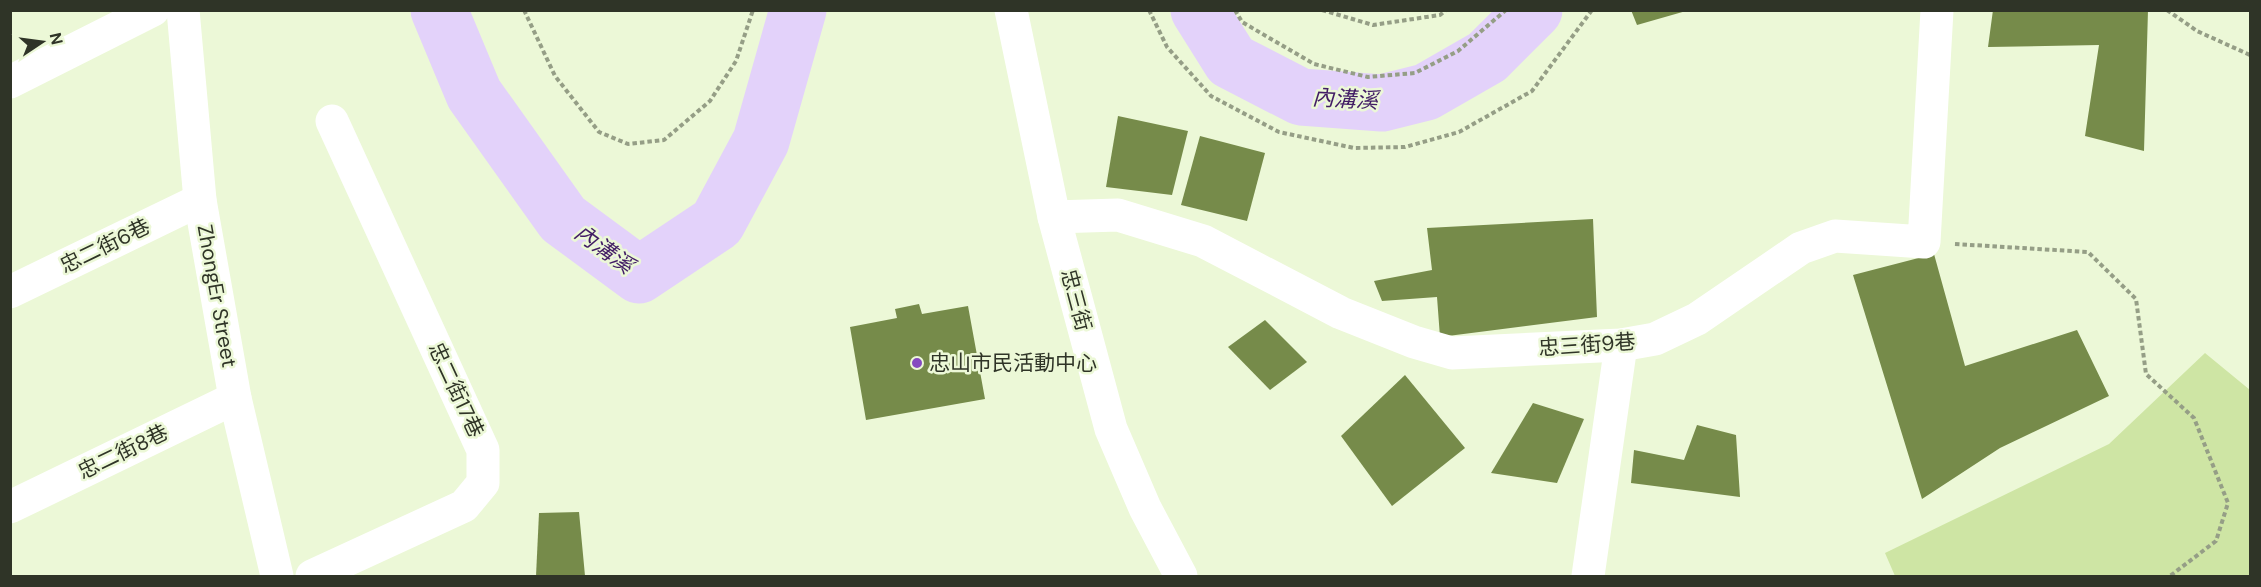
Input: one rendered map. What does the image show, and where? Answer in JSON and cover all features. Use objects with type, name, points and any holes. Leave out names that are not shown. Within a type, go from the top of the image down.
[{"type":"street","points":[[10,82],[153,10]]},
{"type":"street","name":"ZhongEr Street","points":[[183,10],[200,200],[235,398],[277,576]]},
{"type":"street","name":"忠三街","points":[[1011,10],[1054,217],[1111,429],[1145,508],[1181,576]]},
{"type":"street","points":[[1924,242],[1936,10]]},
{"type":"street","name":"忠二街17巷","points":[[312,576],[464,506],[483,483],[483,450],[332,121]]},
{"type":"street","name":"忠二街6巷","points":[[10,292],[200,200]]},
{"type":"street","name":"忠三街9巷","points":[[1054,217],[1118,214],[1203,241],[1341,313],[1414,342],[1452,353],[1622,345],[1655,339],[1697,319],[1801,248],[1835,236],[1924,242]]},
{"type":"street","points":[[1588,576],[1622,345]]},
{"type":"street","name":"忠二街8巷","points":[[10,507],[235,398]]},
{"type":"path","points":[[524,10],[555,76],[599,132],[628,144],[664,140],[710,101],[736,61],[753,10]]},
{"type":"path","points":[[1149,10],[1167,47],[1211,96],[1279,132],[1354,148],[1405,147],[1459,132],[1532,91],[1592,10]]},
{"type":"path","points":[[1235,10],[1242,22],[1314,63],[1368,77],[1415,73],[1458,51],[1506,10]]},
{"type":"path","points":[[1322,10],[1373,25],[1440,15],[1446,10]]},
{"type":"path","points":[[2167,10],[2197,31],[2250,55]]},
{"type":"path","points":[[1924,242],[2088,252],[2136,299],[2146,375],[2194,418],[2228,503],[2216,541],[2170,576]]},
{"type":"green space","points":[[2205,353],[2250,390],[2250,576],[1895,576],[1885,553],[2109,444]]},
{"type":"building","points":[[1631,10],[1686,10],[1686,11],[1637,25]]},
{"type":"building","points":[[1993,10],[2148,10],[2144,151],[2085,136],[2099,45],[1988,47]]},
{"type":"building","points":[[1118,116],[1188,131],[1172,195],[1106,187]]},
{"type":"building","points":[[1200,136],[1265,153],[1247,221],[1181,205]]},
{"type":"building","points":[[1593,219],[1597,317],[1440,337],[1437,297],[1382,301],[1374,281],[1432,270],[1427,228]]},
{"type":"building","points":[[1934,254],[1965,366],[2077,330],[2109,396],[2000,448],[1922,499],[1853,275]]},
{"type":"building","name":"忠山市民活動中心","points":[[919,304],[922,314],[968,306],[985,399],[866,420],[850,327],[897,318],[895,309]]},
{"type":"building","points":[[1265,320],[1307,362],[1270,390],[1228,347]]},
{"type":"building","points":[[1405,375],[1465,448],[1392,506],[1341,436]]},
{"type":"building","points":[[1533,403],[1584,419],[1557,483],[1491,473]]},
{"type":"building","points":[[1697,425],[1736,435],[1740,497],[1631,483],[1634,450],[1684,460]]},
{"type":"building","points":[[579,512],[585,576],[536,576],[539,513]]},
{"type":"waterway","name":"內溝溪","points":[[439,10],[474,94],[563,219],[639,275],[717,223],[761,141],[798,10]]},
{"type":"waterway","name":"內溝溪","points":[[1199,10],[1231,61],[1301,97],[1382,103],[1426,92],[1487,57],[1534,10]]},
{"type":"place","name":"忠山市民活動中心","points":[[917,363]]}]
